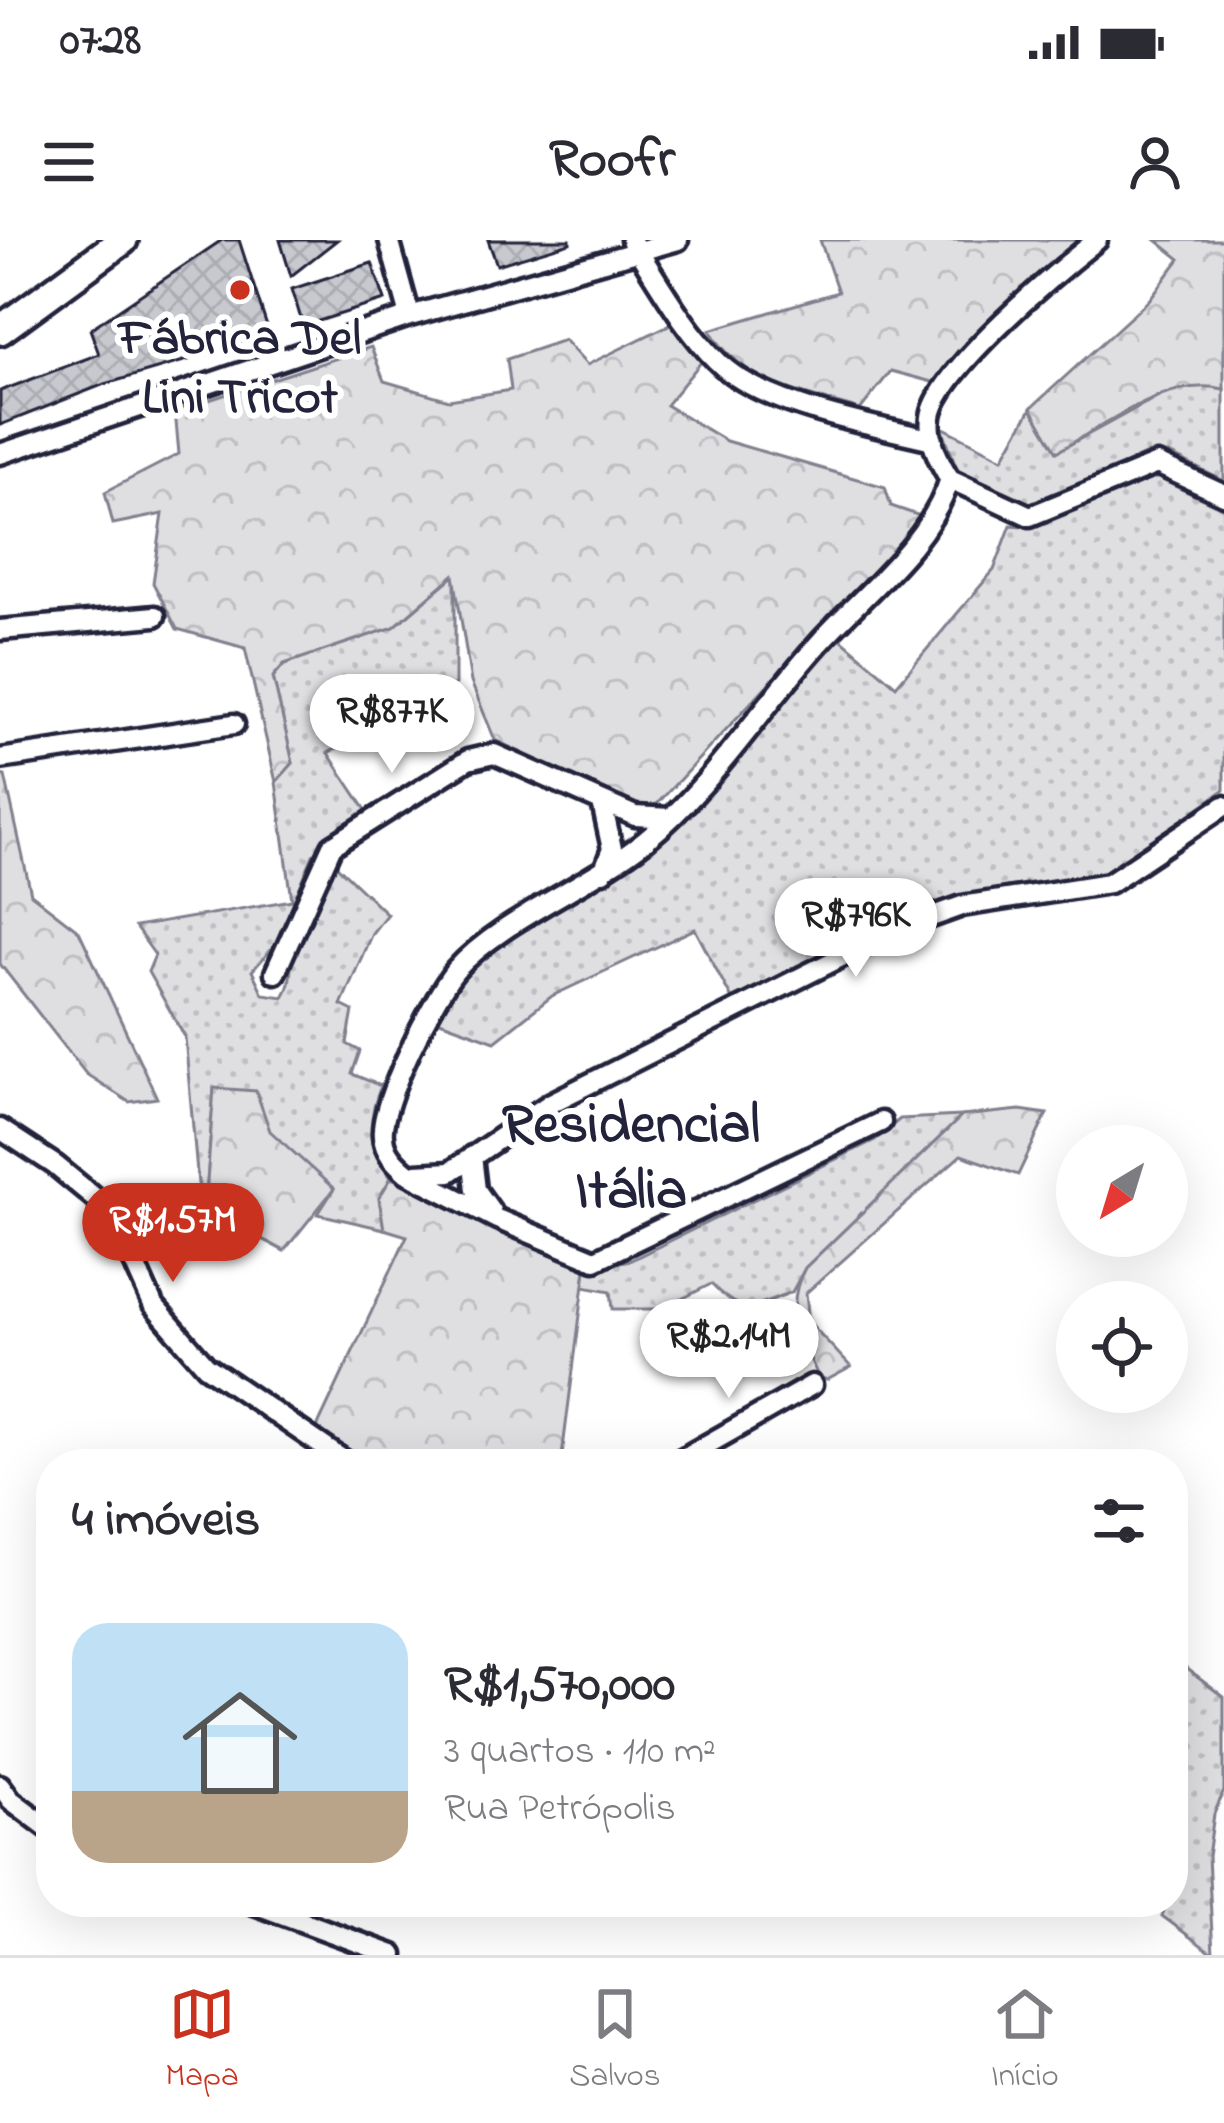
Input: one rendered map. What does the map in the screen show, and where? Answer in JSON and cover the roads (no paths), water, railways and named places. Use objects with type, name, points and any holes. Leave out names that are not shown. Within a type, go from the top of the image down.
[{"type":"main road","points":[[0,329],[123,240]]},
{"type":"street","points":[[389,240],[410,316]]},
{"type":"street","points":[[0,454],[410,316],[635,246],[678,240]]},
{"type":"street","points":[[1096,240],[983,342],[935,405],[932,440],[950,479],[1030,516],[1157,464],[1224,495]]},
{"type":"street","points":[[635,246],[715,360],[740,380],[767,393],[932,440]]},
{"type":"street","points":[[881,1122],[609,1257],[578,1255],[407,1173],[387,1151],[382,1124],[441,991],[475,952],[603,872],[670,818],[820,642],[916,540],[950,479]]},
{"type":"street","points":[[0,630],[155,616]]},
{"type":"street","points":[[0,759],[234,724]]},
{"type":"street","points":[[275,974],[332,847],[468,760],[494,754],[635,817],[670,818]]},
{"type":"street","points":[[602,803],[611,832],[603,872]]},
{"type":"street","points":[[407,1173],[440,1176],[551,1103],[895,931],[962,906],[1109,883],[1224,806]]},
{"type":"street","points":[[0,1129],[111,1211],[153,1305],[206,1366],[327,1449]]},
{"type":"street","points":[[472,1156],[476,1190],[497,1220]]},
{"type":"street","points":[[699,1449],[812,1385]]},
{"type":"street","points":[[4,1800],[36,1820]]},
{"type":"street","points":[[290,1917],[393,1955]]},
{"type":"place","name":"Fábrica Del Lini Tricot","points":[[240,290]]},
{"type":"district","name":"Residencial Itália","points":[[631,1160]]}]
